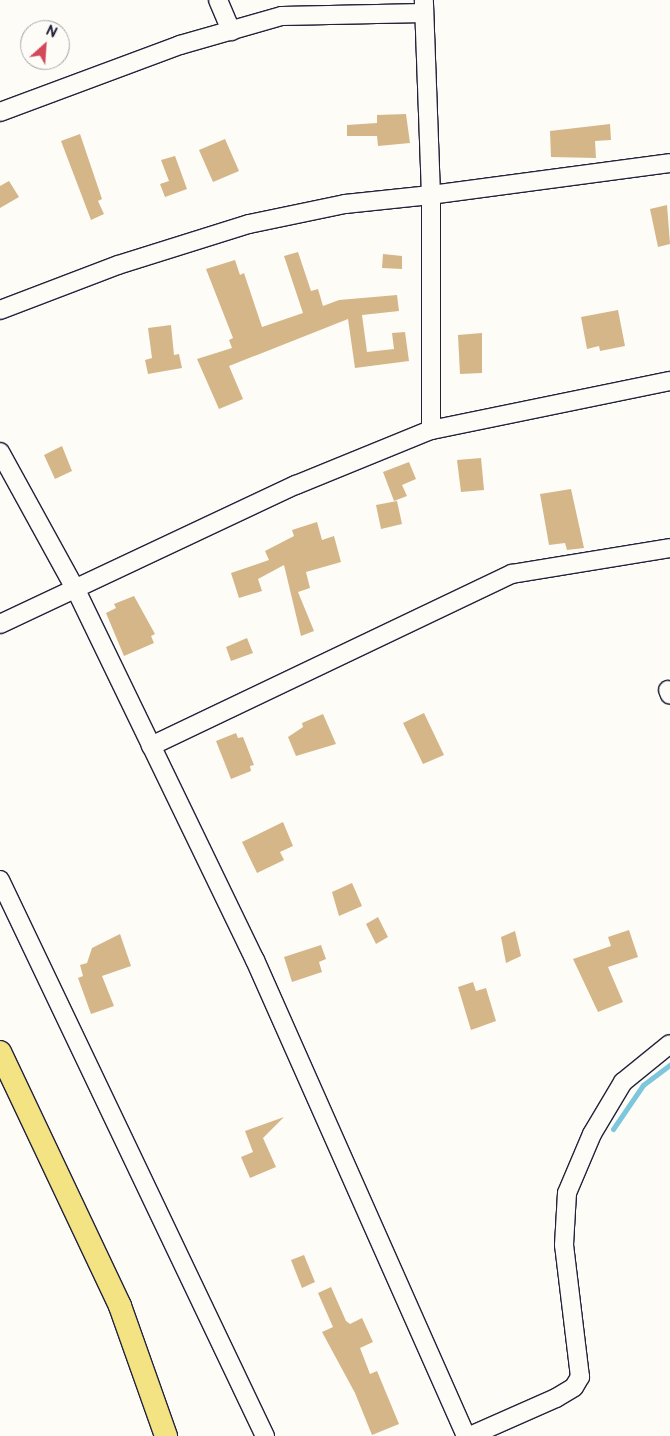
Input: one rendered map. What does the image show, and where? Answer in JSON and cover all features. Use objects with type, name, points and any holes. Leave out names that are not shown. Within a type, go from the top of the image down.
[{"type":"main road","points":[[0,1052],[120,1306],[162,1435]]},
{"type":"street","points":[[218,0],[231,30]]},
{"type":"street","points":[[0,112],[231,30],[282,16],[424,6],[431,195],[432,430]]},
{"type":"street","points":[[0,310],[118,265],[249,224],[345,204],[431,195],[670,162]]},
{"type":"street","points":[[0,624],[76,590],[296,485],[432,430],[670,382]]},
{"type":"street","points":[[0,452],[76,590],[283,1020],[468,1436],[556,1398],[574,1387],[580,1378],[564,1245],[567,1194],[592,1134],[623,1082],[670,1044]]},
{"type":"street","points":[[150,746],[512,574],[670,548]]},
{"type":"street","points":[[0,880],[265,1436]]},
{"type":"building","points":[[406,114],[410,143],[378,146],[377,136],[347,136],[347,125],[377,123],[377,115]]},
{"type":"building","points":[[610,124],[611,140],[595,141],[596,158],[551,157],[550,131]]},
{"type":"building","points":[[80,134],[102,199],[98,201],[104,214],[91,220],[61,141]]},
{"type":"building","points":[[225,139],[239,171],[213,182],[199,150]]},
{"type":"building","points":[[175,156],[187,189],[165,197],[160,184],[169,181],[161,160]]},
{"type":"building","points":[[9,181],[19,197],[0,208],[0,186]]},
{"type":"building","points":[[667,205],[670,244],[658,247],[650,209]]},
{"type":"building","points":[[298,252],[311,291],[318,289],[323,306],[339,300],[397,295],[399,311],[362,315],[367,352],[394,349],[392,333],[405,332],[409,361],[355,368],[348,319],[229,366],[243,399],[219,409],[197,359],[232,348],[229,340],[233,338],[206,269],[235,260],[240,275],[244,273],[262,327],[303,313],[284,256]]},
{"type":"building","points":[[383,254],[402,256],[402,269],[382,268]]},
{"type":"building","points":[[618,310],[625,346],[600,351],[599,346],[587,349],[581,317]]},
{"type":"building","points":[[171,325],[174,355],[179,354],[182,368],[148,374],[145,360],[152,358],[148,328]]},
{"type":"building","points":[[482,333],[482,373],[460,374],[458,335]]},
{"type":"building","points":[[62,446],[72,471],[55,479],[44,455]]},
{"type":"building","points":[[481,458],[484,490],[461,492],[457,460]]},
{"type":"building","points":[[409,462],[416,479],[402,485],[407,496],[394,501],[383,472]]},
{"type":"building","points":[[571,489],[584,548],[567,550],[565,543],[549,545],[540,494]]},
{"type":"building","points":[[397,501],[402,524],[381,529],[376,505]]},
{"type":"building","points":[[317,522],[322,540],[334,536],[341,562],[306,572],[310,588],[298,592],[314,631],[301,636],[284,565],[258,579],[262,591],[239,598],[231,573],[269,560],[265,551],[294,536],[292,530]]},
{"type":"building","points":[[134,596],[155,634],[151,636],[154,643],[124,656],[106,613],[116,608],[114,604]]},
{"type":"building","points":[[247,638],[253,653],[231,661],[226,647]]},
{"type":"building","points":[[424,713],[444,755],[423,764],[403,723]]},
{"type":"building","points":[[323,714],[336,744],[296,756],[288,737],[303,727],[302,723]]},
{"type":"building","points":[[236,733],[238,738],[243,737],[254,765],[250,766],[251,771],[231,779],[216,741]]},
{"type":"building","points":[[283,822],[293,846],[280,852],[284,860],[257,873],[242,842]]},
{"type":"building","points":[[352,883],[362,906],[339,916],[332,892]]},
{"type":"building","points":[[378,917],[388,937],[376,944],[366,924]]},
{"type":"building","points":[[629,930],[638,957],[608,967],[623,1002],[598,1012],[573,959],[611,946],[608,937]]},
{"type":"building","points":[[515,931],[521,956],[506,963],[501,937]]},
{"type":"building","points":[[120,934],[131,966],[102,976],[114,1006],[91,1014],[78,978],[83,976],[80,965],[87,963],[92,948]]},
{"type":"building","points":[[321,945],[326,959],[319,962],[322,972],[292,982],[284,957]]},
{"type":"building","points":[[473,982],[476,991],[486,988],[496,1021],[471,1030],[458,987]]},
{"type":"building","points":[[284,1117],[263,1138],[276,1167],[250,1178],[241,1157],[253,1152],[245,1131]]},
{"type":"building","points":[[304,1255],[315,1282],[302,1288],[291,1260]]},
{"type":"building","points":[[331,1287],[346,1321],[350,1324],[362,1318],[373,1342],[360,1348],[370,1374],[377,1371],[399,1424],[372,1435],[355,1393],[322,1332],[333,1327],[318,1293]]},
{"type":"waterway","points":[[613,1129],[643,1085],[670,1065]]}]
